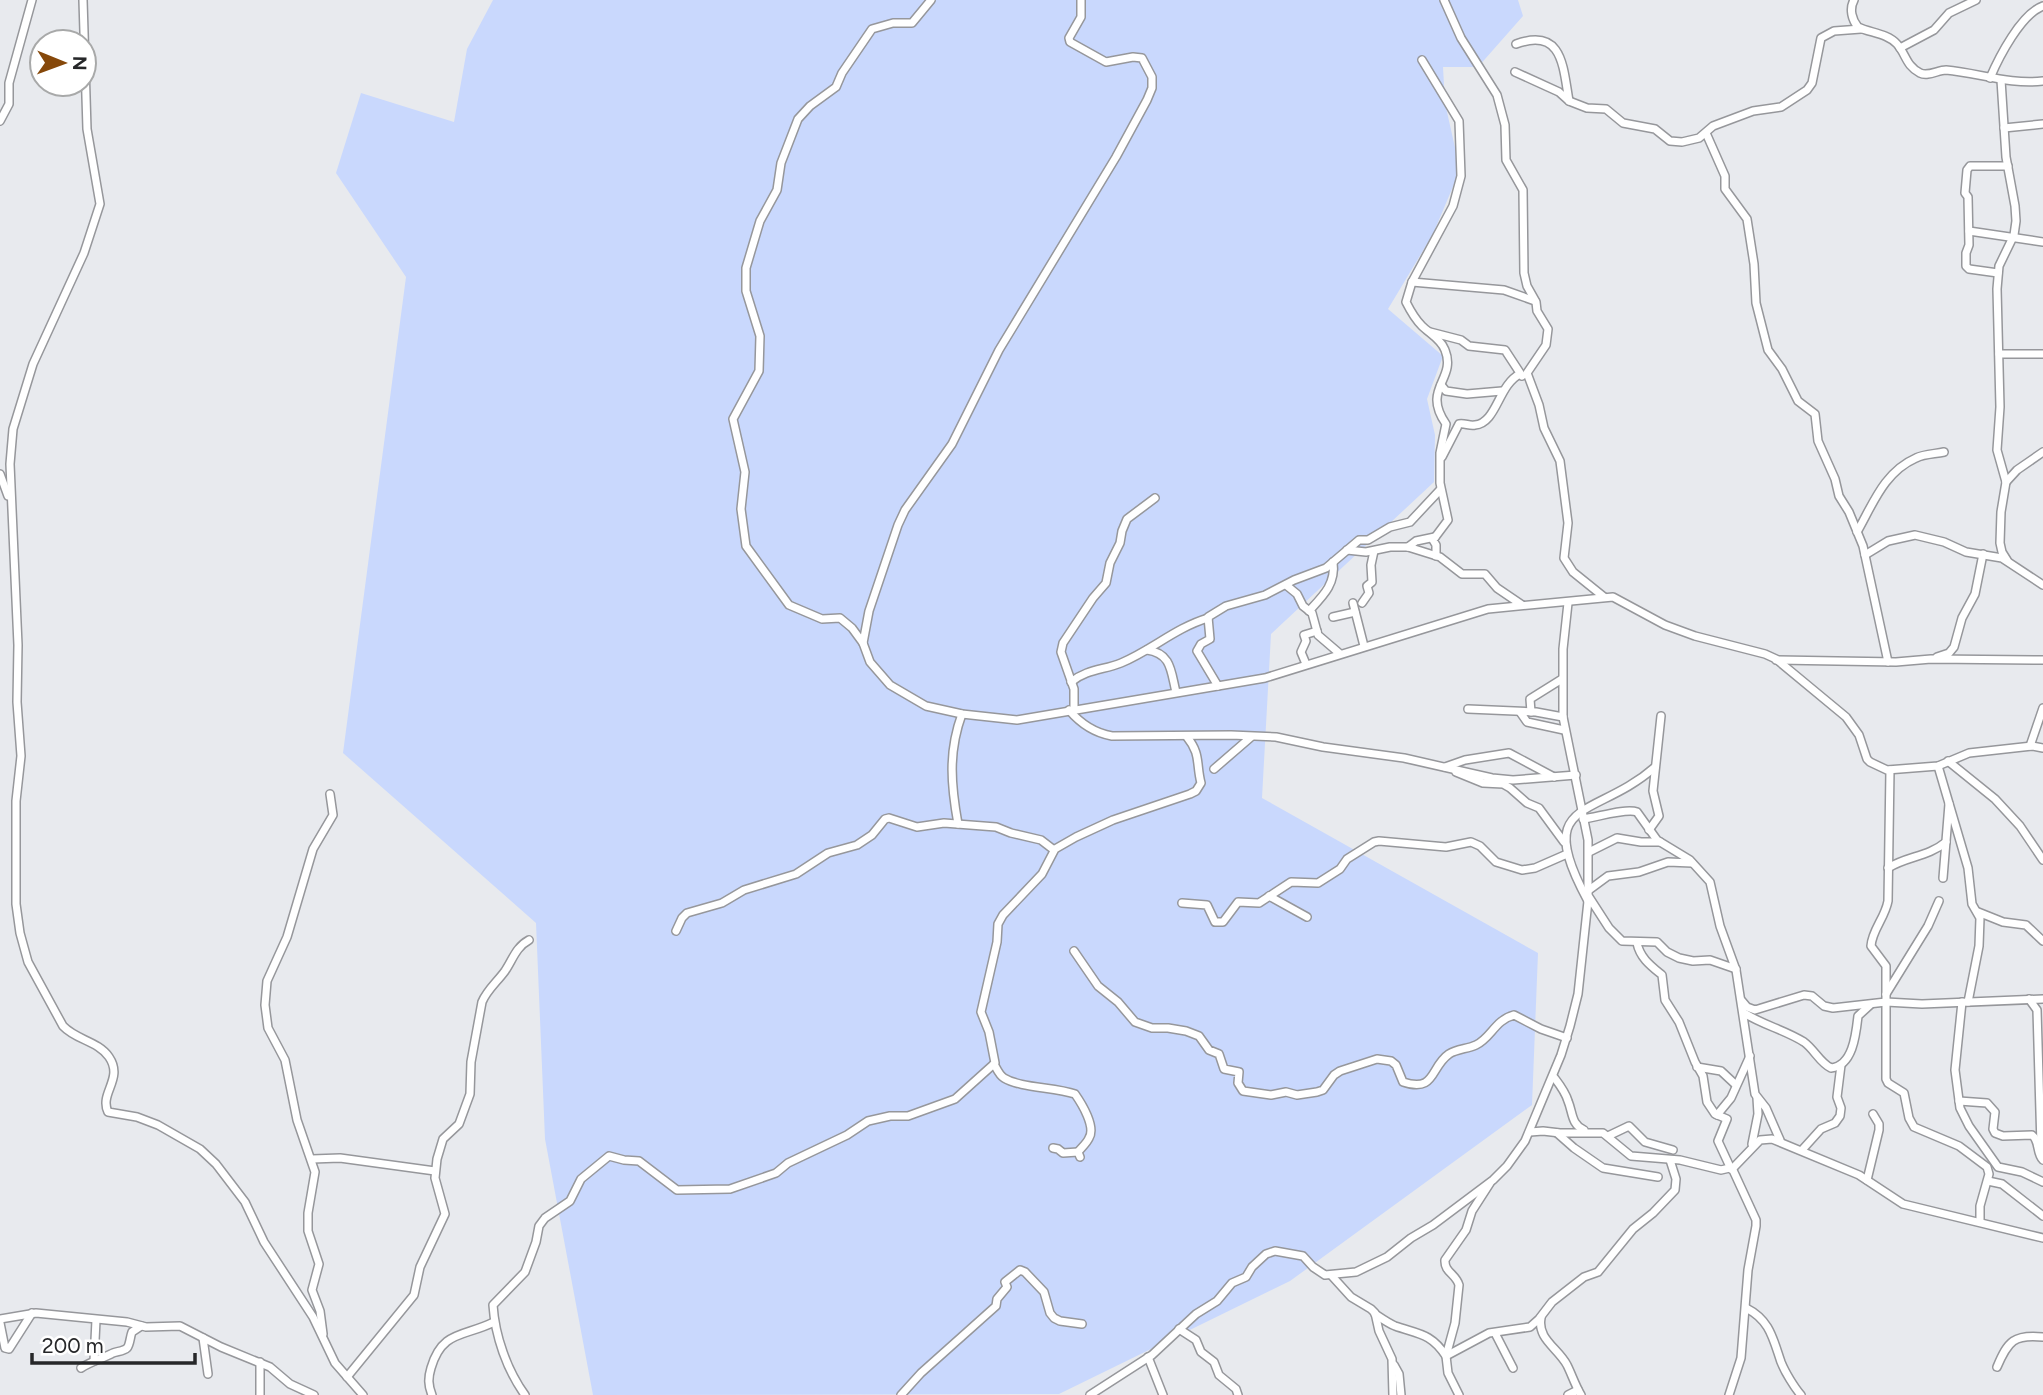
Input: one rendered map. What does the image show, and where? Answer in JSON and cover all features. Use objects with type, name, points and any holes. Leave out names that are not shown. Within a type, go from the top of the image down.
[{"type":"street","points":[[0,121],[8,105],[7,89],[32,0]]},
{"type":"street","points":[[83,0],[87,129],[100,204],[84,253],[43,341],[22,397],[12,436],[10,507],[18,645],[17,702],[22,757],[16,801],[15,890],[20,933],[28,962],[63,1026],[70,1034],[98,1046],[109,1058],[115,1075],[106,1102],[108,1112],[137,1117],[158,1125],[200,1149],[216,1164],[239,1192],[264,1242],[310,1313],[335,1363],[363,1395]]},
{"type":"street","points":[[931,0],[912,23],[892,23],[872,29],[842,73],[836,87],[810,106],[798,119],[781,163],[776,190],[760,221],[745,277],[746,291],[760,341],[758,375],[733,416],[746,476],[741,509],[746,546],[789,605],[808,611],[821,619],[840,618],[852,628],[863,643],[870,662],[890,685],[926,706],[962,715],[1017,720],[1265,678],[1339,653],[1488,610],[1604,597],[1622,600],[1665,625],[1695,636],[1759,651],[1776,660],[1853,725],[1870,762],[1890,770],[1938,766],[1969,753],[2030,746],[2043,748]]},
{"type":"street","points":[[863,643],[869,611],[905,510],[952,444],[999,350],[1116,158],[1152,89],[1152,77],[1142,58],[1106,62],[1070,42],[1069,37],[1081,18],[1082,0]]},
{"type":"street","points":[[1444,0],[1461,38],[1497,95],[1505,125],[1506,160],[1523,190],[1523,268],[1537,311],[1547,325],[1548,340],[1527,373],[1544,428],[1560,461],[1568,523],[1564,558],[1573,572],[1604,597]]},
{"type":"street","points":[[1854,0],[1851,8],[1853,20],[1861,29]]},
{"type":"street","points":[[1900,48],[1934,30],[1949,13],[1976,0]]},
{"type":"street","points":[[1990,78],[2008,43],[2033,12],[2043,6]]},
{"type":"street","points":[[1515,72],[1559,92],[1569,101],[1587,108],[1606,109],[1623,123],[1655,128],[1670,141],[1699,138],[1713,127],[1762,109],[1781,107],[1793,100],[1811,85],[1821,38],[1834,32],[1861,29],[1890,38],[1900,48],[1908,64],[1922,74],[1944,70],[2020,82],[2043,81]]},
{"type":"street","points":[[1516,44],[1535,40],[1556,48],[1561,57],[1569,101]]},
{"type":"street","points":[[1422,60],[1459,121],[1461,176],[1453,206],[1412,282],[1406,304],[1446,351],[1447,368],[1436,398],[1440,415],[1446,425],[1440,461],[1440,490],[1448,520],[1433,540],[1436,556]]},
{"type":"street","points":[[2001,79],[2008,166],[2015,206],[2015,227],[1998,273],[2000,414],[1997,450],[2006,482],[2000,543],[2007,560]]},
{"type":"street","points":[[2004,128],[2043,124]]},
{"type":"street","points":[[1706,133],[1725,176],[1725,189],[1747,219],[1754,264],[1756,303],[1768,349],[1782,369],[1798,401],[1815,414],[1818,441],[1865,555],[1888,662]]},
{"type":"street","points":[[1998,273],[1967,267],[1969,231],[1968,197],[1965,193],[1968,167],[2008,166]]},
{"type":"street","points":[[1969,231],[2043,242]]},
{"type":"street","points":[[1412,282],[1504,290],[1535,301]]},
{"type":"street","points":[[1430,332],[1461,340],[1469,346],[1505,350],[1520,374],[1530,384]]},
{"type":"street","points":[[1999,354],[2043,354]]},
{"type":"street","points":[[1440,461],[1459,424],[1476,425],[1486,421],[1509,380],[1520,374]]},
{"type":"street","points":[[1441,385],[1446,391],[1467,394],[1502,391]]},
{"type":"street","points":[[1857,532],[1889,477],[1917,457],[1944,452]]},
{"type":"street","points":[[2006,482],[2017,470],[2043,452]]},
{"type":"street","points":[[0,474],[10,507]]},
{"type":"street","points":[[1072,682],[1086,672],[1121,663],[1147,650],[1173,632],[1208,618],[1226,606],[1265,595],[1326,568],[1359,540],[1370,539],[1391,527],[1410,522],[1440,490]]},
{"type":"street","points":[[1155,498],[1127,519],[1120,543],[1110,563],[1106,583],[1066,636],[1061,652],[1074,689],[1072,710],[1085,725],[1103,734],[1280,738],[1404,758],[1492,778],[1513,780],[1576,775]]},
{"type":"street","points":[[1865,555],[1888,541],[1913,535],[1944,542],[1966,552],[2007,560],[2043,585]]},
{"type":"street","points":[[1408,547],[1416,541],[1435,537]]},
{"type":"street","points":[[1346,550],[1360,552],[1408,547],[1436,556],[1462,574],[1485,573],[1497,588],[1522,605]]},
{"type":"street","points":[[1362,603],[1369,593],[1367,586],[1372,582],[1374,551]]},
{"type":"street","points":[[1931,659],[1946,654],[1954,647],[1961,622],[1975,594],[1983,554]]},
{"type":"street","points":[[1309,611],[1332,584],[1333,562]]},
{"type":"street","points":[[1286,585],[1312,613],[1320,638],[1339,653]]},
{"type":"street","points":[[1353,603],[1364,646]]},
{"type":"street","points":[[1459,1395],[1448,1373],[1446,1356],[1455,1323],[1459,1285],[1457,1279],[1446,1269],[1445,1260],[1464,1234],[1472,1211],[1493,1180],[1518,1153],[1530,1132],[1541,1098],[1553,1076],[1567,1038],[1578,994],[1588,896],[1589,852],[1576,775],[1564,730],[1562,678],[1568,603]]},
{"type":"street","points":[[1333,617],[1355,612]]},
{"type":"street","points":[[1208,618],[1210,639],[1201,644],[1197,652],[1218,686]]},
{"type":"street","points":[[1306,664],[1301,652],[1306,642],[1304,635],[1317,631]]},
{"type":"street","points":[[1147,650],[1156,652],[1169,662],[1176,692]]},
{"type":"street","points":[[1776,660],[2043,660]]},
{"type":"street","points":[[1531,712],[1530,699],[1562,678]]},
{"type":"street","points":[[2030,746],[2043,708]]},
{"type":"street","points":[[1468,709],[1531,712],[1563,717]]},
{"type":"street","points":[[1520,712],[1527,722],[1564,730]]},
{"type":"street","points":[[958,824],[953,798],[952,743],[962,715]]},
{"type":"street","points":[[1649,830],[1659,816],[1653,798],[1661,716]]},
{"type":"street","points":[[1053,1149],[1065,1154],[1079,1154],[1091,1133],[1075,1094],[1005,1079],[994,1064],[989,1032],[981,1012],[997,942],[998,924],[1020,895],[1042,874],[1054,850],[1076,836],[1113,820],[1142,809],[1161,806],[1196,791],[1201,783],[1197,769],[1199,757],[1187,737]]},
{"type":"street","points":[[1214,769],[1251,737]]},
{"type":"street","points":[[1441,767],[1509,753],[1555,777]]},
{"type":"street","points":[[1948,761],[1995,799],[2020,826],[2043,860]]},
{"type":"street","points":[[1938,766],[1968,868],[1972,904],[1978,912],[1980,923],[1979,946],[1965,1002],[1955,1070],[1963,1117],[1998,1167],[2022,1172],[2043,1182]]},
{"type":"street","points":[[1441,767],[1483,783],[1503,784],[1510,788],[1527,803],[1539,808],[1565,842]]},
{"type":"street","points":[[1655,767],[1571,822],[1565,842],[1567,855],[1588,896],[1617,937],[1637,943],[1657,942],[1667,952],[1679,958],[1710,960],[1737,970]]},
{"type":"street","points":[[1890,770],[1887,906],[1872,936],[1871,946],[1886,964],[1886,1075],[1888,1083],[1904,1093],[1909,1118],[1914,1127],[1959,1146],[1988,1169],[1988,1181],[1980,1206],[1980,1222]]},
{"type":"street","points":[[323,1338],[321,1314],[313,1290],[319,1264],[308,1231],[308,1213],[315,1172],[298,1120],[285,1060],[268,1028],[265,1005],[268,981],[286,937],[313,849],[332,815],[331,794]]},
{"type":"street","points":[[1943,878],[1949,800]]},
{"type":"street","points":[[1582,815],[1609,815],[1629,809],[1637,813],[1660,842],[1693,863],[1710,882],[1720,926],[1737,970],[1744,1013],[1758,1114],[1751,1148]]},
{"type":"street","points":[[676,931],[687,913],[722,903],[744,890],[796,874],[828,853],[857,845],[877,831],[885,819],[895,818],[917,827],[944,823],[996,827],[1011,834],[1041,840],[1054,850]]},
{"type":"street","points":[[1589,852],[1618,838],[1660,842]]},
{"type":"street","points":[[1182,903],[1207,905],[1215,922],[1222,923],[1238,902],[1259,903],[1291,882],[1318,883],[1339,869],[1347,859],[1379,841],[1446,847],[1471,842],[1480,846],[1496,862],[1522,870],[1535,868],[1567,855]]},
{"type":"street","points":[[1888,868],[1900,861],[1933,852],[1946,842]]},
{"type":"street","points":[[1588,896],[1608,876],[1639,872],[1668,862],[1693,863]]},
{"type":"street","points":[[1269,896],[1307,917]]},
{"type":"street","points":[[1886,998],[1928,926],[1939,901]]},
{"type":"street","points":[[1978,912],[2003,922],[2025,925],[2043,941]]},
{"type":"street","points":[[347,1377],[415,1292],[424,1256],[445,1214],[435,1171],[440,1146],[458,1124],[470,1094],[475,1035],[482,1002],[485,994],[506,970],[518,948],[529,940]]},
{"type":"street","points":[[1637,943],[1640,953],[1652,968],[1662,975],[1665,1000],[1679,1021],[1703,1076],[1707,1102],[1717,1115],[1726,1118],[1718,1140],[1756,1220],[1748,1270],[1741,1358],[1729,1395]]},
{"type":"street","points":[[1074,951],[1098,986],[1118,1002],[1135,1022],[1199,1037],[1209,1050],[1219,1054],[1224,1069],[1239,1072],[1238,1083],[1242,1091],[1247,1093],[1265,1093],[1271,1096],[1286,1092],[1297,1095],[1317,1093],[1340,1071],[1377,1059],[1388,1059],[1394,1063],[1403,1082],[1426,1083],[1449,1054],[1476,1045],[1501,1020],[1514,1015],[1567,1038]]},
{"type":"street","points":[[1741,1000],[1747,1007],[1755,1010],[1804,995],[1812,996],[1828,1007],[1871,1004],[1886,998],[1965,1002],[2043,999]]},
{"type":"street","points":[[2029,999],[2037,1010],[2043,1154]]},
{"type":"street","points":[[1802,1150],[1821,1129],[1835,1123],[1840,1116],[1841,1108],[1837,1097],[1841,1065],[1848,1056],[1854,1039],[1858,1016],[1871,1004]]},
{"type":"street","points":[[1744,1013],[1809,1045],[1827,1067],[1841,1065]]},
{"type":"street","points":[[1717,1115],[1731,1098],[1750,1055]]},
{"type":"street","points":[[525,1395],[508,1362],[494,1322],[493,1305],[525,1272],[536,1245],[540,1225],[553,1211],[570,1201],[580,1180],[608,1156],[641,1162],[677,1190],[730,1189],[774,1174],[788,1163],[847,1135],[868,1121],[890,1116],[908,1116],[955,1099],[994,1064]]},
{"type":"street","points":[[1697,1067],[1721,1071],[1736,1086]]},
{"type":"street","points":[[1553,1076],[1567,1098],[1574,1123],[1587,1132]]},
{"type":"street","points":[[1756,1097],[1766,1108],[1780,1141]]},
{"type":"street","points":[[1959,1101],[1987,1103],[1995,1112],[1995,1133],[2003,1136],[2032,1135],[2043,1160]]},
{"type":"street","points":[[1867,1180],[1879,1130],[1879,1124],[1873,1114]]},
{"type":"street","points":[[1608,1136],[1631,1127],[1645,1142],[1673,1150]]},
{"type":"street","points":[[1530,1132],[1543,1130],[1557,1133],[1603,1133],[1630,1156],[1670,1160],[1721,1170],[1732,1169],[1755,1143],[1766,1138],[1780,1141],[1846,1168],[1903,1204],[2043,1238]]},
{"type":"street","points":[[1557,1133],[1574,1149],[1603,1168],[1658,1177]]},
{"type":"street","points":[[312,1159],[340,1157],[435,1171]]},
{"type":"street","points":[[1446,1356],[1485,1335],[1530,1327],[1552,1302],[1587,1275],[1598,1272],[1633,1228],[1672,1194],[1676,1183],[1670,1160]]},
{"type":"street","points":[[1090,1395],[1147,1357],[1196,1314],[1217,1301],[1231,1283],[1246,1277],[1266,1254],[1273,1252],[1303,1256],[1320,1273],[1353,1273],[1387,1256],[1493,1180]]},
{"type":"street","points":[[1988,1181],[2002,1184],[2043,1216]]},
{"type":"street","points":[[901,1395],[921,1373],[996,1306],[997,1299],[1007,1287],[1006,1282],[1019,1271],[1024,1271],[1044,1292],[1054,1318],[1082,1324]]},
{"type":"street","points":[[1331,1275],[1351,1297],[1371,1308],[1375,1314],[1399,1374],[1401,1395]]},
{"type":"street","points":[[1746,1308],[1758,1315],[1769,1327],[1782,1365],[1801,1395]]},
{"type":"street","points":[[32,1313],[9,1349],[5,1348],[0,1321],[32,1313],[127,1322],[142,1326],[180,1326],[260,1363],[306,1393],[314,1395]]},
{"type":"street","points":[[1375,1314],[1395,1326],[1426,1336],[1435,1342],[1446,1356]]},
{"type":"street","points":[[1541,1317],[1540,1325],[1548,1343],[1561,1355],[1579,1392],[1567,1395]]},
{"type":"street","points":[[94,1361],[96,1320]]},
{"type":"street","points":[[432,1395],[428,1387],[428,1375],[440,1346],[451,1338],[494,1322]]},
{"type":"street","points":[[81,1368],[124,1350],[132,1332],[142,1326]]},
{"type":"street","points":[[1179,1329],[1197,1342],[1201,1352],[1214,1362],[1220,1375],[1236,1389],[1238,1395]]},
{"type":"street","points":[[1495,1332],[1514,1368]]},
{"type":"street","points":[[1997,1367],[2003,1353],[2015,1339],[2027,1335],[2043,1336]]},
{"type":"street","points":[[203,1338],[208,1374]]},
{"type":"street","points":[[1147,1357],[1163,1395]]},
{"type":"street","points":[[260,1363],[260,1395]]},
{"type":"street","points":[[1393,1363],[1393,1395]]},
{"type":"shaded area","points":[[493,0],[1518,0],[1523,16],[1478,67],[1443,67],[1445,103],[1460,170],[1433,234],[1388,309],[1443,356],[1427,399],[1435,435],[1434,482],[1271,634],[1262,798],[1538,953],[1532,1105],[1290,1281],[1059,1394],[593,1395],[545,1139],[536,923],[343,753],[406,277],[336,173],[361,93],[454,122],[467,49]]}]
